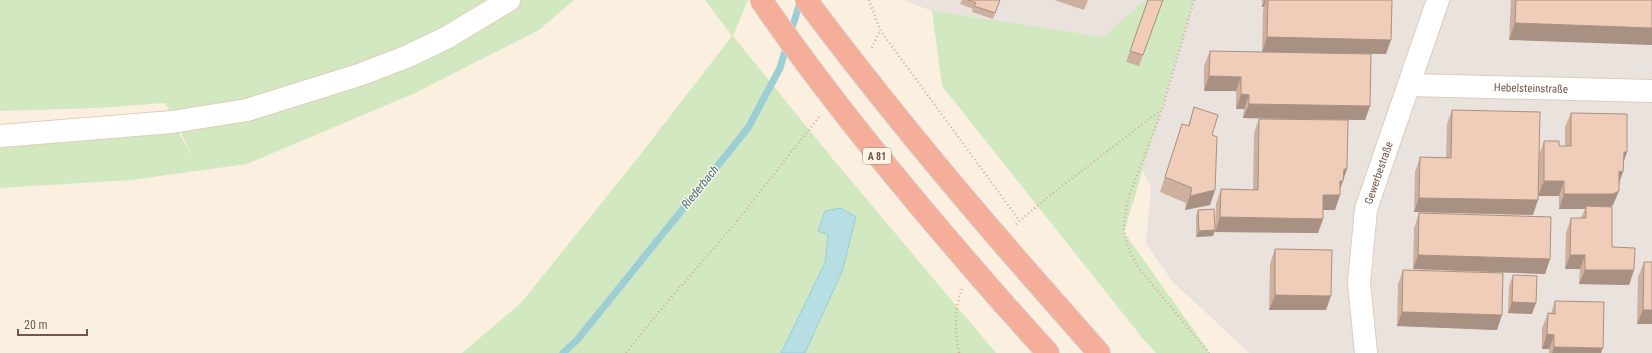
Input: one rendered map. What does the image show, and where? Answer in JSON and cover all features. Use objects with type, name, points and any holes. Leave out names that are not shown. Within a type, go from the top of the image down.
[{"type":"highway","name":"A 81","points":[[761,0],[819,81],[873,150],[940,232],[1048,353]]},
{"type":"highway","points":[[806,0],[904,128],[972,209],[1099,353]]},
{"type":"street","points":[[0,136],[172,122],[247,110],[359,75],[406,57],[446,38],[509,0]]},
{"type":"street","name":"Gewerbestraße","points":[[1366,353],[1358,283],[1366,209],[1438,0]]},
{"type":"street","name":"Hebelsteinstraße","points":[[1409,85],[1652,91]]},
{"type":"path","points":[[869,0],[880,30],[1019,220],[1162,110]]},
{"type":"path","points":[[1194,0],[1162,110],[1129,196],[1125,215],[1124,232],[1129,251],[1142,271],[1209,353]]},
{"type":"path","points":[[871,49],[880,30]]},
{"type":"path","points":[[626,353],[658,313],[733,226],[821,115]]},
{"type":"shaded area","points":[[903,0],[1652,0],[1652,353],[1249,353],[1173,282],[1146,244],[1151,188],[1095,73]]},
{"type":"green space","points":[[0,0],[574,0],[539,30],[415,93],[247,164],[131,180],[0,188],[0,135],[172,122],[195,160],[165,103],[97,108],[0,111]]},
{"type":"green space","points":[[705,0],[748,0],[733,36],[832,158],[996,353],[462,353],[521,303],[640,155],[732,36]]},
{"type":"green space","points":[[1145,0],[1194,0],[1124,232],[1210,353],[1156,353],[1144,340],[942,86],[932,11],[1103,37]]},
{"type":"water","points":[[841,208],[856,217],[843,269],[805,353],[781,353],[825,263],[828,235],[818,231],[825,211]]},
{"type":"building","points":[[968,0],[1000,0],[995,13],[974,6],[976,3]]},
{"type":"building","points":[[1148,0],[1163,0],[1143,55],[1130,51]]},
{"type":"building","points":[[1268,0],[1392,0],[1391,40],[1267,37]]},
{"type":"building","points":[[1516,0],[1652,0],[1652,28],[1515,23]]},
{"type":"building","points":[[1210,51],[1371,54],[1370,106],[1249,104],[1249,95],[1241,94],[1241,77],[1209,76]]},
{"type":"building","points":[[1194,107],[1218,115],[1212,135],[1217,137],[1215,190],[1190,196],[1192,188],[1165,177],[1182,124],[1189,126]]},
{"type":"building","points":[[1452,110],[1540,112],[1538,200],[1419,198],[1420,157],[1451,158]]},
{"type":"building","points":[[1571,113],[1627,114],[1627,152],[1624,152],[1623,172],[1619,171],[1619,191],[1613,194],[1564,194],[1564,181],[1544,181],[1544,141],[1559,141],[1559,146],[1571,146]]},
{"type":"building","points":[[1259,119],[1348,120],[1347,169],[1344,169],[1343,181],[1340,181],[1340,195],[1323,195],[1323,219],[1220,217],[1221,189],[1258,190]]},
{"type":"building","points":[[1586,206],[1612,207],[1612,247],[1635,248],[1634,270],[1585,270],[1585,255],[1570,255],[1571,218],[1586,218]]},
{"type":"building","points":[[1214,209],[1215,230],[1199,231],[1198,210]]},
{"type":"building","points":[[1419,213],[1551,217],[1550,259],[1418,255]]},
{"type":"building","points":[[1275,249],[1332,250],[1331,296],[1275,295]]},
{"type":"building","points":[[1644,262],[1652,262],[1652,310],[1643,310]]},
{"type":"building","points":[[1403,270],[1503,273],[1502,315],[1402,312]]},
{"type":"building","points":[[1513,275],[1537,276],[1536,303],[1512,302]]},
{"type":"building","points":[[1555,301],[1604,302],[1603,348],[1554,347],[1554,335],[1547,334],[1548,313],[1555,314]]},
{"type":"waterway","name":"Riederbach","points":[[790,34],[801,0]]},
{"type":"waterway","name":"Riederbach","points":[[563,353],[578,339],[748,128],[780,68],[787,44]]}]
